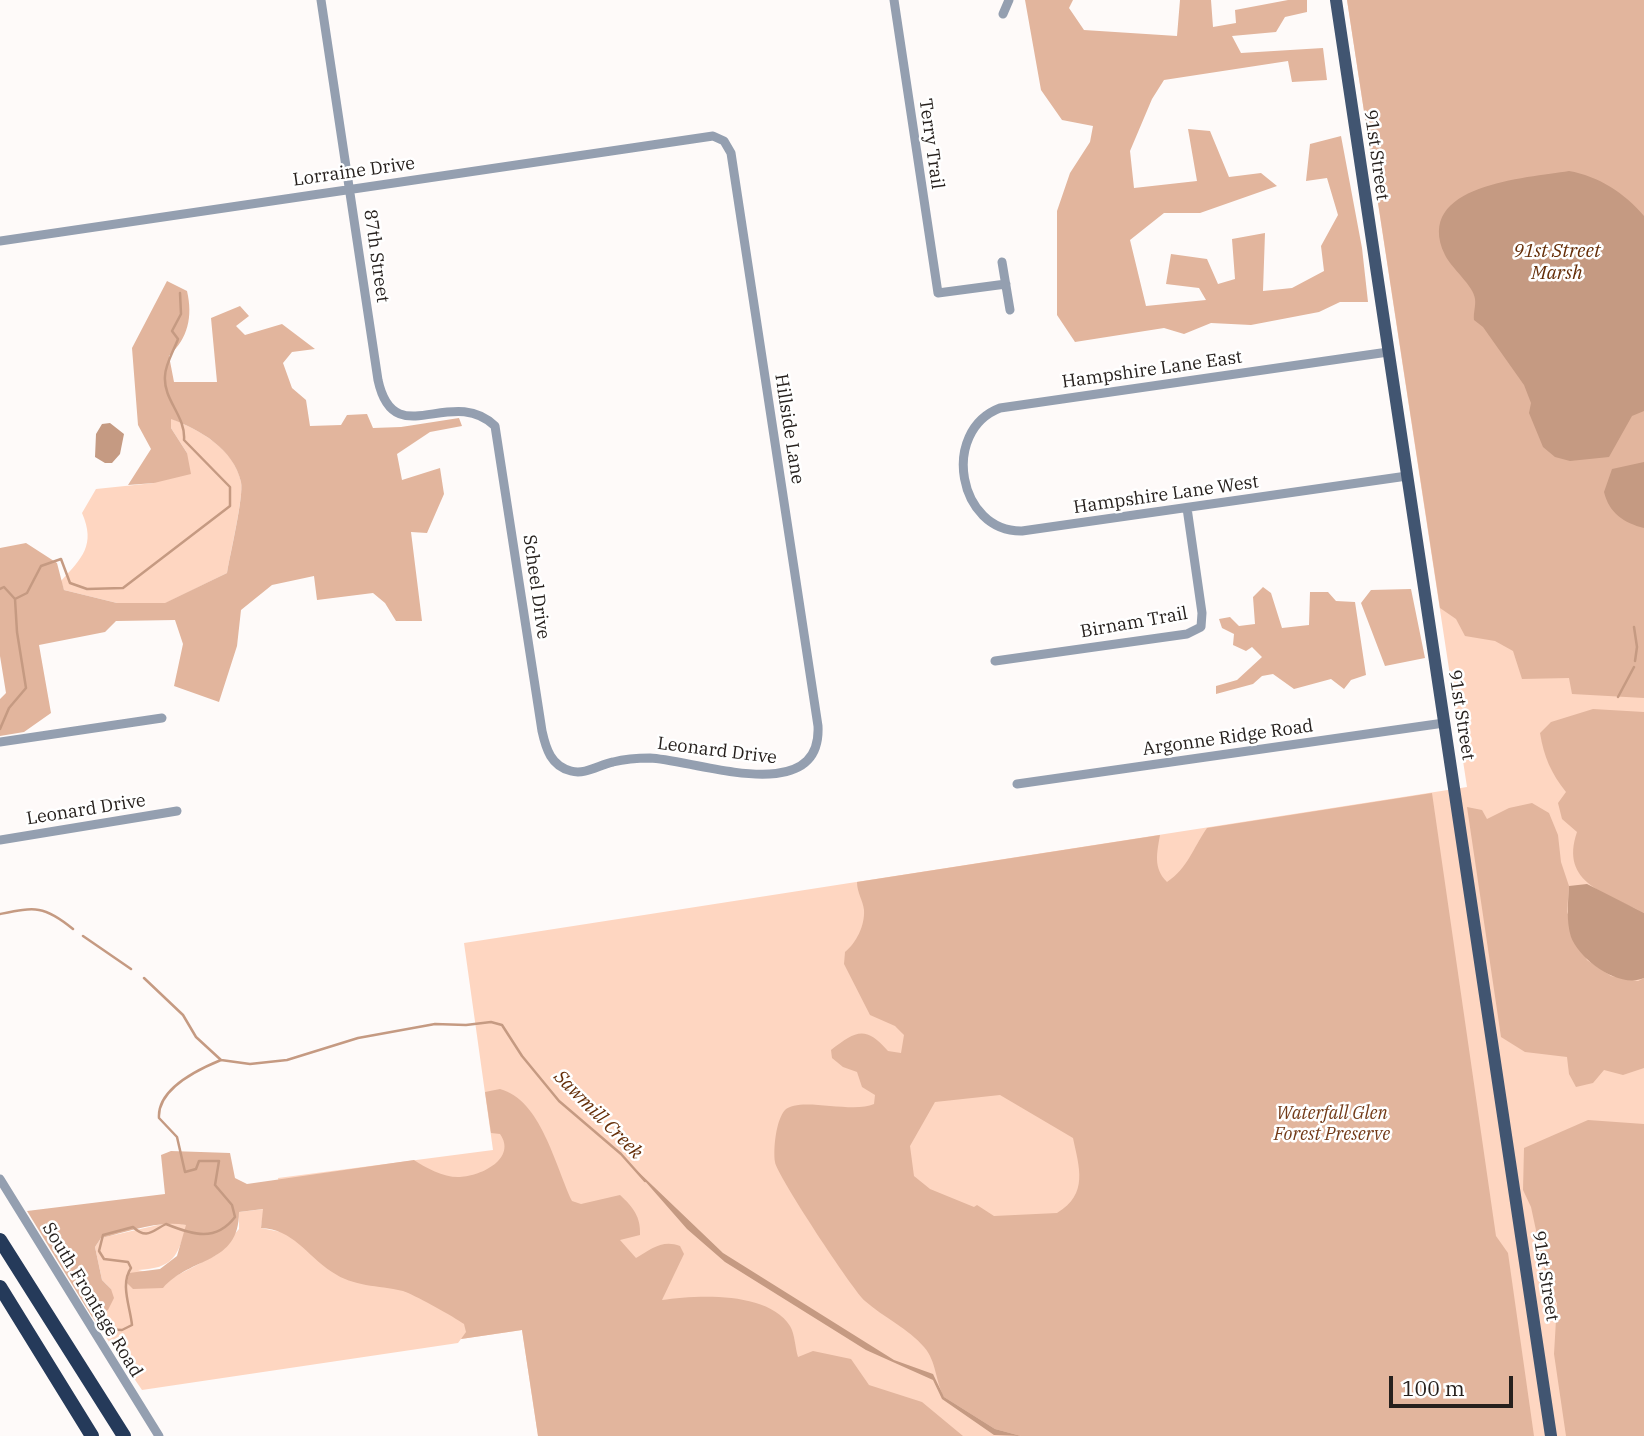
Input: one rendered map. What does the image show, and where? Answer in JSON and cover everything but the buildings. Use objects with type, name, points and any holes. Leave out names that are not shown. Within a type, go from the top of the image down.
[{"type":"highway","points":[[0,1240],[125,1436]]},
{"type":"highway","points":[[0,1287],[90,1436]]},
{"type":"main road","name":"91st Street","points":[[1336,0],[1551,1436]]},
{"type":"street","name":"87th Street","points":[[321,0],[382,398],[390,411],[409,417],[463,410],[485,417]]},
{"type":"street","name":"Terry Trail","points":[[894,0],[938,293],[1006,284]]},
{"type":"street","points":[[1003,14],[1009,0]]},
{"type":"street","name":"Lorraine Drive","points":[[0,241],[713,135]]},
{"type":"street","name":"Hillside Lane","points":[[713,135],[724,141],[731,153],[818,737]]},
{"type":"street","points":[[1002,262],[1010,310]]},
{"type":"street","name":"Hampshire Lane East","points":[[966,472],[964,449],[973,426],[1000,408],[1388,352]]},
{"type":"street","name":"Scheel Drive","points":[[485,417],[495,426],[498,439],[542,731],[547,750],[555,764]]},
{"type":"street","name":"Hampshire Lane West","points":[[966,472],[976,508],[986,521],[1009,530],[1022,531],[1407,476]]},
{"type":"street","name":"Birnam Trail","points":[[995,661],[1187,634],[1201,627],[1202,612],[1187,508]]},
{"type":"street","points":[[0,742],[162,718]]},
{"type":"street","name":"Argonne Ridge Road","points":[[1017,784],[1444,723]]},
{"type":"street","name":"Leonard Drive","points":[[555,764],[580,772],[613,762],[651,758],[780,775],[796,770],[809,759],[818,737]]},
{"type":"street","name":"Leonard Drive","points":[[0,840],[177,811]]},
{"type":"street","name":"South Frontage Road","points":[[0,1179],[159,1436]]},
{"type":"green space","points":[[1025,0],[1073,0],[1069,8],[1084,30],[1177,36],[1180,0],[1211,0],[1213,27],[1236,23],[1235,10],[1288,0],[1307,0],[1307,12],[1285,17],[1276,32],[1232,36],[1241,53],[1323,48],[1327,80],[1292,82],[1288,61],[1164,80],[1152,99],[1130,151],[1134,188],[1197,181],[1188,129],[1210,131],[1229,177],[1261,173],[1277,186],[1200,213],[1164,213],[1130,240],[1146,306],[1206,300],[1199,288],[1166,284],[1171,254],[1207,259],[1218,284],[1235,279],[1232,239],[1265,233],[1263,291],[1292,288],[1324,271],[1321,246],[1338,215],[1327,178],[1306,181],[1310,144],[1341,136],[1362,248],[1368,302],[1340,302],[1319,312],[1251,325],[1211,323],[1184,334],[1164,328],[1075,342],[1057,315],[1057,211],[1070,173],[1090,142],[1093,126],[1062,120],[1041,90]]},
{"type":"green space","name":"Waterfall Glen Forest Preserve","points":[[1347,0],[1644,0],[1644,1436],[538,1436],[522,1330],[461,1339],[458,1343],[142,1390],[92,1317],[101,1314],[111,1289],[102,1280],[95,1247],[101,1238],[171,1222],[187,1225],[177,1253],[172,1259],[159,1267],[138,1270],[172,1278],[216,1255],[239,1229],[239,1212],[264,1209],[261,1228],[286,1233],[278,1178],[493,1150],[464,943],[1467,787]]},
{"type":"green space","points":[[1347,0],[1644,0],[1644,698],[1572,694],[1569,678],[1522,679],[1513,651],[1495,641],[1465,636],[1456,619],[1440,608]]},
{"type":"green space","points":[[167,281],[187,291],[189,310],[185,334],[169,356],[174,382],[217,382],[211,318],[240,306],[249,316],[236,326],[245,335],[282,324],[315,349],[292,352],[283,363],[292,388],[306,400],[310,426],[341,425],[347,415],[367,414],[373,428],[401,427],[459,418],[462,426],[430,432],[397,454],[402,480],[440,468],[444,494],[427,533],[411,532],[422,621],[396,621],[385,603],[373,593],[317,600],[314,576],[272,585],[241,610],[237,646],[219,702],[174,686],[183,644],[175,620],[116,621],[105,632],[39,645],[51,713],[24,732],[0,736],[0,699],[6,693],[0,656],[0,548],[26,543],[57,563],[64,590],[117,603],[165,603],[227,573],[239,512],[241,482],[231,460],[214,442],[193,428],[171,419],[171,428],[187,453],[191,474],[154,483],[128,485],[151,449],[138,425],[132,348]]},
{"type":"green space","points":[[170,418],[214,442],[231,459],[237,470],[241,482],[241,499],[227,573],[166,603],[117,603],[64,590],[61,581],[85,550],[88,534],[82,513],[96,489],[154,483],[187,453],[171,428]]},
{"type":"green space","points":[[1263,587],[1271,593],[1282,628],[1309,625],[1310,592],[1328,592],[1336,601],[1355,602],[1366,675],[1351,680],[1344,689],[1331,679],[1294,689],[1273,674],[1262,676],[1253,684],[1216,694],[1216,686],[1237,680],[1262,657],[1252,647],[1246,651],[1233,645],[1234,634],[1222,628],[1219,619],[1230,617],[1239,626],[1255,624],[1253,597]]},
{"type":"green space","points":[[1411,589],[1425,658],[1385,666],[1361,603],[1371,590]]},
{"type":"green space","points":[[1593,709],[1644,712],[1644,913],[1602,892],[1581,875],[1575,864],[1573,850],[1577,832],[1562,819],[1558,803],[1566,792],[1552,771],[1544,750],[1540,733],[1551,722]]},
{"type":"green space","points":[[1432,793],[1496,1236],[1508,1253],[1534,1436],[1021,1436],[995,1429],[944,1397],[924,1347],[858,1293],[788,1188],[775,1162],[777,1127],[785,1110],[802,1105],[864,1107],[874,1104],[875,1095],[862,1087],[857,1072],[843,1067],[832,1058],[831,1050],[847,1038],[866,1034],[888,1051],[901,1053],[904,1035],[895,1026],[870,1015],[844,964],[845,952],[856,939],[863,922],[864,910],[857,882],[1160,835],[1158,866],[1167,882],[1185,864],[1207,828]],"holes":[[[1000,1095],[1073,1138],[1079,1169],[1078,1189],[1067,1206],[1057,1213],[994,1216],[977,1205],[974,1207],[930,1189],[914,1176],[910,1146],[935,1102]]]},
{"type":"green space","points":[[1532,803],[1549,813],[1558,835],[1561,862],[1569,886],[1567,912],[1587,960],[1611,976],[1638,981],[1644,978],[1644,1068],[1623,1075],[1604,1070],[1593,1083],[1576,1087],[1569,1074],[1567,1057],[1525,1052],[1501,1037],[1467,807],[1482,810],[1487,819],[1509,808]]},
{"type":"green space","points":[[500,1089],[514,1095],[536,1120],[553,1153],[572,1201],[581,1204],[620,1195],[632,1208],[638,1218],[640,1235],[620,1240],[636,1258],[663,1244],[680,1246],[684,1254],[662,1300],[731,1298],[766,1306],[790,1326],[798,1357],[813,1351],[851,1359],[869,1385],[922,1402],[963,1436],[538,1436],[522,1330],[461,1339],[466,1332],[464,1324],[434,1306],[403,1291],[357,1283],[340,1277],[291,1238],[272,1229],[261,1228],[263,1209],[239,1212],[237,1229],[231,1242],[222,1251],[174,1278],[163,1288],[133,1289],[127,1283],[129,1273],[160,1269],[177,1256],[186,1225],[154,1225],[101,1238],[95,1247],[102,1280],[111,1289],[114,1298],[108,1310],[92,1317],[27,1211],[165,1194],[161,1155],[171,1151],[230,1153],[235,1178],[247,1184],[414,1160],[442,1174],[454,1177],[469,1176],[495,1164],[504,1151],[500,1134],[491,1133],[485,1092]]},
{"type":"green space","points":[[1588,1120],[1644,1124],[1644,1436],[1566,1436],[1554,1354],[1557,1303],[1548,1286],[1531,1207],[1523,1190],[1524,1148]]},
{"type":"water","name":"91st Street Marsh","points":[[1569,171],[1580,173],[1610,187],[1644,216],[1644,411],[1632,416],[1609,457],[1570,461],[1555,457],[1543,447],[1529,413],[1531,403],[1524,385],[1483,327],[1474,320],[1474,294],[1445,255],[1439,231],[1445,213],[1459,199],[1479,189],[1527,177]]},
{"type":"water","points":[[110,423],[124,434],[120,454],[112,463],[105,463],[95,457],[96,434],[102,424]]},
{"type":"water","points":[[1644,462],[1644,528],[1618,516],[1604,492],[1612,469]]},
{"type":"water","points":[[1587,884],[1644,913],[1644,978],[1634,980],[1612,976],[1591,963],[1576,946],[1568,925],[1569,886]]},
{"type":"water","points":[[630,1164],[723,1253],[894,1360],[933,1374],[944,1397],[995,1429],[1021,1436],[994,1435],[942,1399],[933,1380],[866,1350],[725,1262],[687,1229]]},
{"type":"waterway","points":[[15,599],[27,593],[41,566],[61,559],[70,583],[87,589],[123,588],[230,506],[230,487],[184,440],[182,423],[165,385],[166,367],[178,339],[172,331],[181,314],[180,293]]},
{"type":"waterway","name":"Sawmill Creek","points":[[0,589],[4,587],[15,599],[26,688],[9,708],[0,729]]},
{"type":"waterway","points":[[1634,627],[1637,647],[1635,661]]},
{"type":"waterway","points":[[1618,697],[1634,667]]},
{"type":"waterway","name":"Sawmill Creek","points":[[0,914],[39,910],[73,929]]},
{"type":"waterway","name":"Sawmill Creek","points":[[83,936],[131,969]]},
{"type":"waterway","name":"Sawmill Creek","points":[[144,978],[183,1015],[196,1037],[221,1060],[250,1064],[287,1060],[358,1038],[435,1024],[466,1025],[491,1022],[502,1025],[522,1056],[559,1101],[621,1154],[645,1181]]},
{"type":"waterway","points":[[102,1329],[122,1330],[132,1325],[126,1288],[131,1268],[128,1262],[104,1259],[99,1251],[103,1235],[133,1227],[146,1234],[166,1224],[195,1233],[212,1233],[228,1225],[235,1217],[232,1205],[215,1185],[219,1161],[199,1161],[196,1169],[185,1172],[177,1137],[159,1118],[160,1107],[172,1089],[191,1074],[221,1060]]}]
